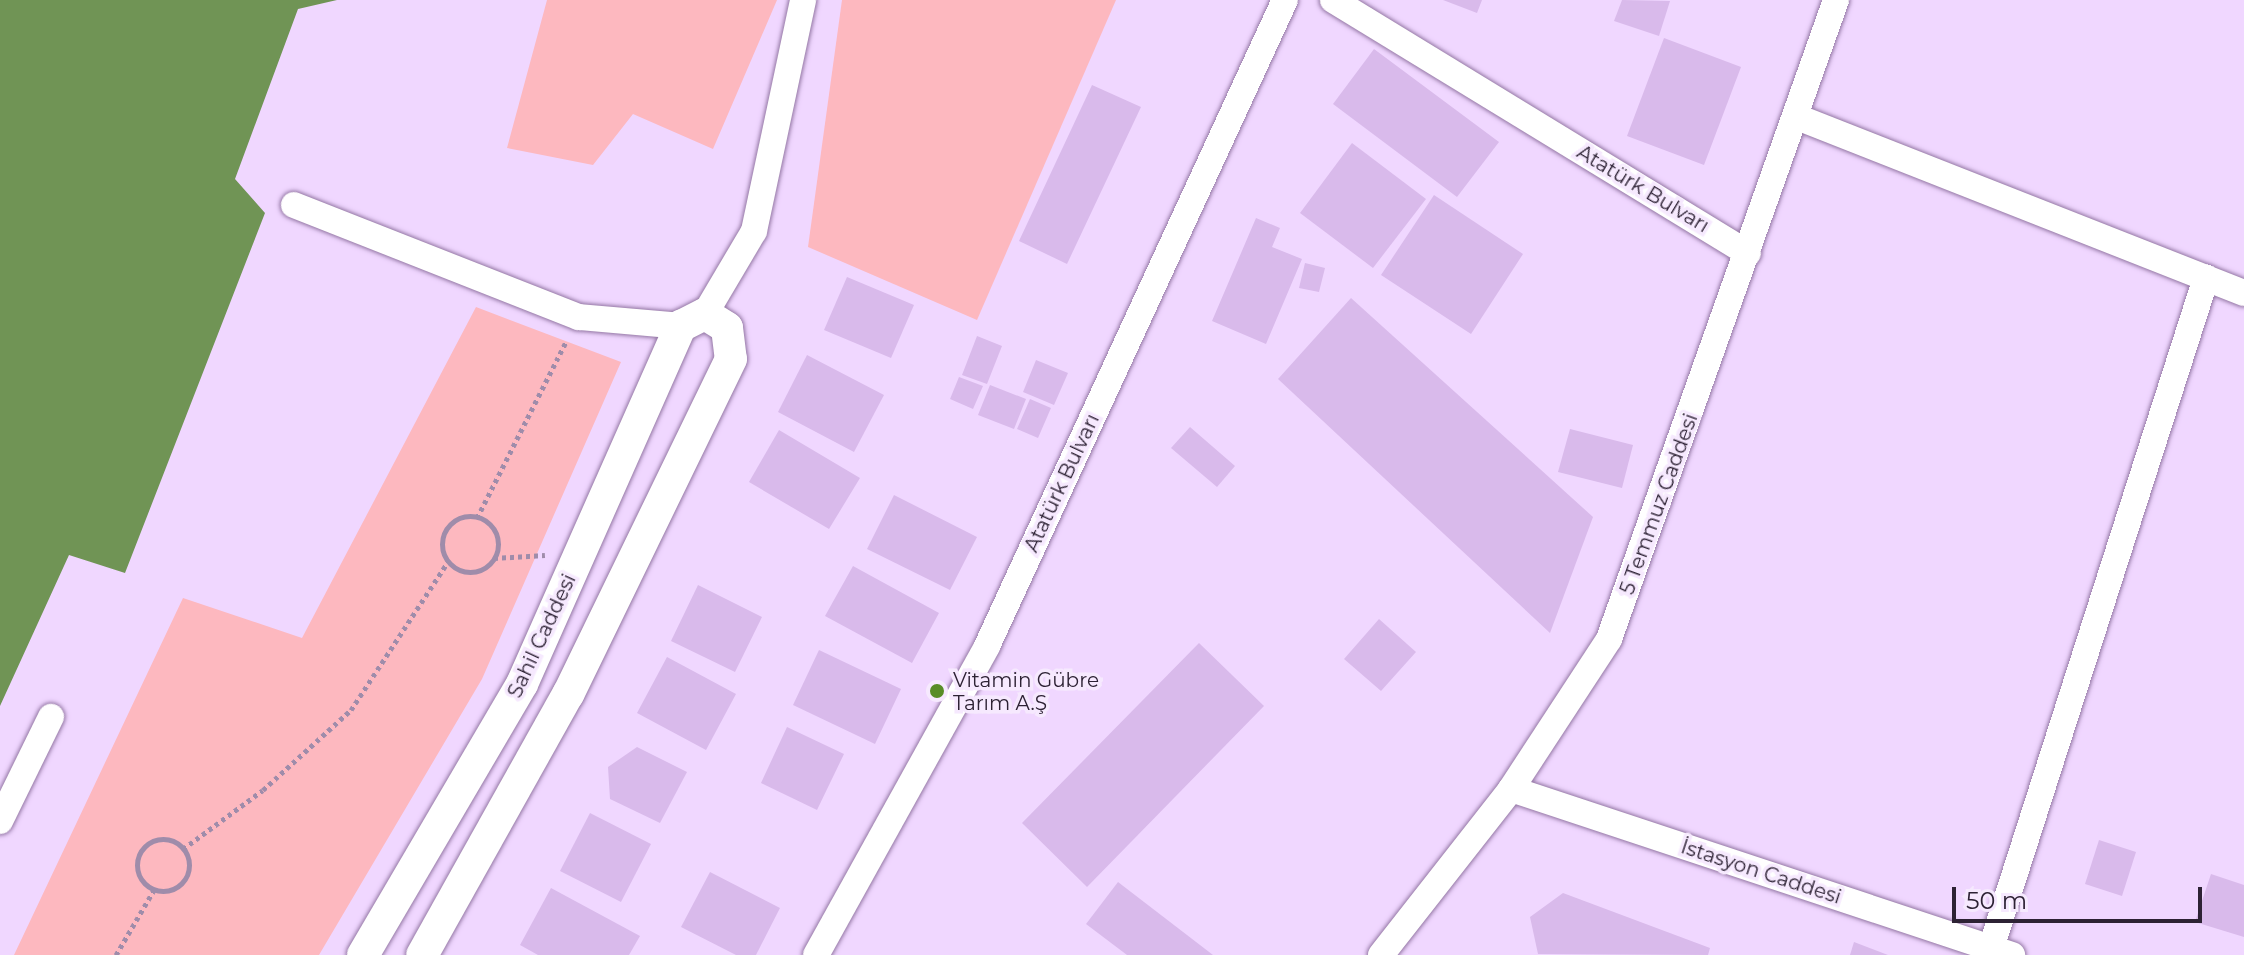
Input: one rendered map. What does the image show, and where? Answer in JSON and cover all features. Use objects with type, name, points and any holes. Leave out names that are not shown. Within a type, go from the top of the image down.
[{"type":"street","name":"Sahil Caddesi","points":[[363,955],[522,684],[580,553],[693,320],[754,231],[803,0]]},
{"type":"street","name":"Atatürk Bulvarı","points":[[816,955],[987,646],[1285,0]]},
{"type":"street","name":"Atatürk Bulvarı","points":[[1333,0],[1748,253]]},
{"type":"street","name":"5 Temmuz Caddesi","points":[[1381,955],[1511,789],[1609,639],[1797,117],[1836,0]]},
{"type":"street","points":[[1797,117],[2244,293]]},
{"type":"street","points":[[294,205],[579,317],[693,320],[727,328],[731,359],[568,694],[422,955]]},
{"type":"street","points":[[2001,951],[2206,278]]},
{"type":"street","points":[[0,821],[51,717]]},
{"type":"street","name":"İstasyon Caddesi","points":[[1511,789],[2001,951]]},
{"type":"path","points":[[579,317],[477,518],[449,526],[442,544],[448,562],[472,573],[494,558],[580,553]]},
{"type":"path","points":[[477,518],[495,532],[494,558]]},
{"type":"path","points":[[183,849],[263,790],[351,710],[448,562]]},
{"type":"path","points":[[166,839],[183,849],[189,862],[185,879],[172,890],[154,890],[137,872],[143,848],[166,839]]},
{"type":"path","points":[[116,955],[154,890]]},
{"type":"shaded area","points":[[0,0],[337,0],[298,9],[235,179],[265,213],[125,573],[69,555],[0,706]]},
{"type":"shaded area","points":[[547,0],[777,0],[713,149],[633,114],[593,165],[507,148]]},
{"type":"shaded area","points":[[842,0],[1116,0],[977,320],[808,247]]},
{"type":"shaded area","points":[[476,307],[621,362],[482,679],[319,955],[14,955],[183,598],[302,638]]},
{"type":"building","points":[[1443,0],[1482,0],[1477,13]]},
{"type":"building","points":[[1622,0],[1670,1],[1659,36],[1614,21]]},
{"type":"building","points":[[1664,38],[1741,67],[1704,165],[1627,136]]},
{"type":"building","points":[[1374,49],[1499,142],[1457,197],[1333,104]]},
{"type":"building","points":[[1092,85],[1141,107],[1067,264],[1019,241]]},
{"type":"building","points":[[1352,143],[1426,199],[1373,268],[1300,213]]},
{"type":"building","points":[[1434,195],[1523,254],[1471,334],[1381,275]]},
{"type":"building","points":[[1256,218],[1280,228],[1272,247],[1302,259],[1266,344],[1212,321]]},
{"type":"building","points":[[1305,263],[1325,268],[1319,292],[1299,288]]},
{"type":"building","points":[[847,277],[914,305],[891,358],[824,330]]},
{"type":"building","points":[[1351,298],[1593,517],[1550,633],[1278,379]]},
{"type":"building","points":[[977,336],[1002,346],[987,384],[962,375]]},
{"type":"building","points":[[807,355],[884,395],[854,452],[778,412]]},
{"type":"building","points":[[1036,360],[1068,373],[1054,405],[1023,392]]},
{"type":"building","points":[[959,377],[983,386],[973,409],[950,399]]},
{"type":"building","points":[[990,385],[1026,399],[1014,429],[978,415]]},
{"type":"building","points":[[1030,399],[1051,408],[1038,438],[1017,429]]},
{"type":"building","points":[[1190,427],[1235,466],[1217,487],[1171,448]]},
{"type":"building","points":[[1570,429],[1633,445],[1622,488],[1558,472]]},
{"type":"building","points":[[779,430],[860,478],[829,529],[749,482]]},
{"type":"building","points":[[894,495],[977,537],[950,590],[867,549]]},
{"type":"building","points":[[853,566],[939,613],[912,663],[825,616]]},
{"type":"building","points":[[698,585],[762,617],[735,672],[671,641]]},
{"type":"building","points":[[1379,619],[1416,652],[1381,691],[1344,659]]},
{"type":"building","points":[[1199,643],[1264,706],[1087,887],[1022,823]]},
{"type":"building","points":[[819,650],[901,689],[875,744],[793,705]]},
{"type":"building","points":[[667,657],[736,694],[706,750],[637,713]]},
{"type":"building","points":[[787,727],[844,754],[817,810],[761,783]]},
{"type":"building","points":[[637,747],[687,772],[660,823],[610,799],[608,767]]},
{"type":"building","points":[[590,813],[651,844],[621,902],[560,871]]},
{"type":"building","points":[[2099,840],[2136,852],[2122,896],[2085,884]]},
{"type":"building","points":[[710,872],[780,908],[756,955],[736,955],[681,927]]},
{"type":"building","points":[[2211,874],[2244,885],[2244,937],[2195,922]]},
{"type":"building","points":[[1118,882],[1213,955],[1127,955],[1086,924]]},
{"type":"building","points":[[551,888],[640,936],[629,955],[538,955],[520,945]]},
{"type":"building","points":[[1563,893],[1710,948],[1708,955],[1538,954],[1530,917]]},
{"type":"building","points":[[1854,942],[1888,955],[1850,955]]},
{"type":"place","name":"Vitamin Gübre Tarım A.Ş","points":[[937,691]]}]
